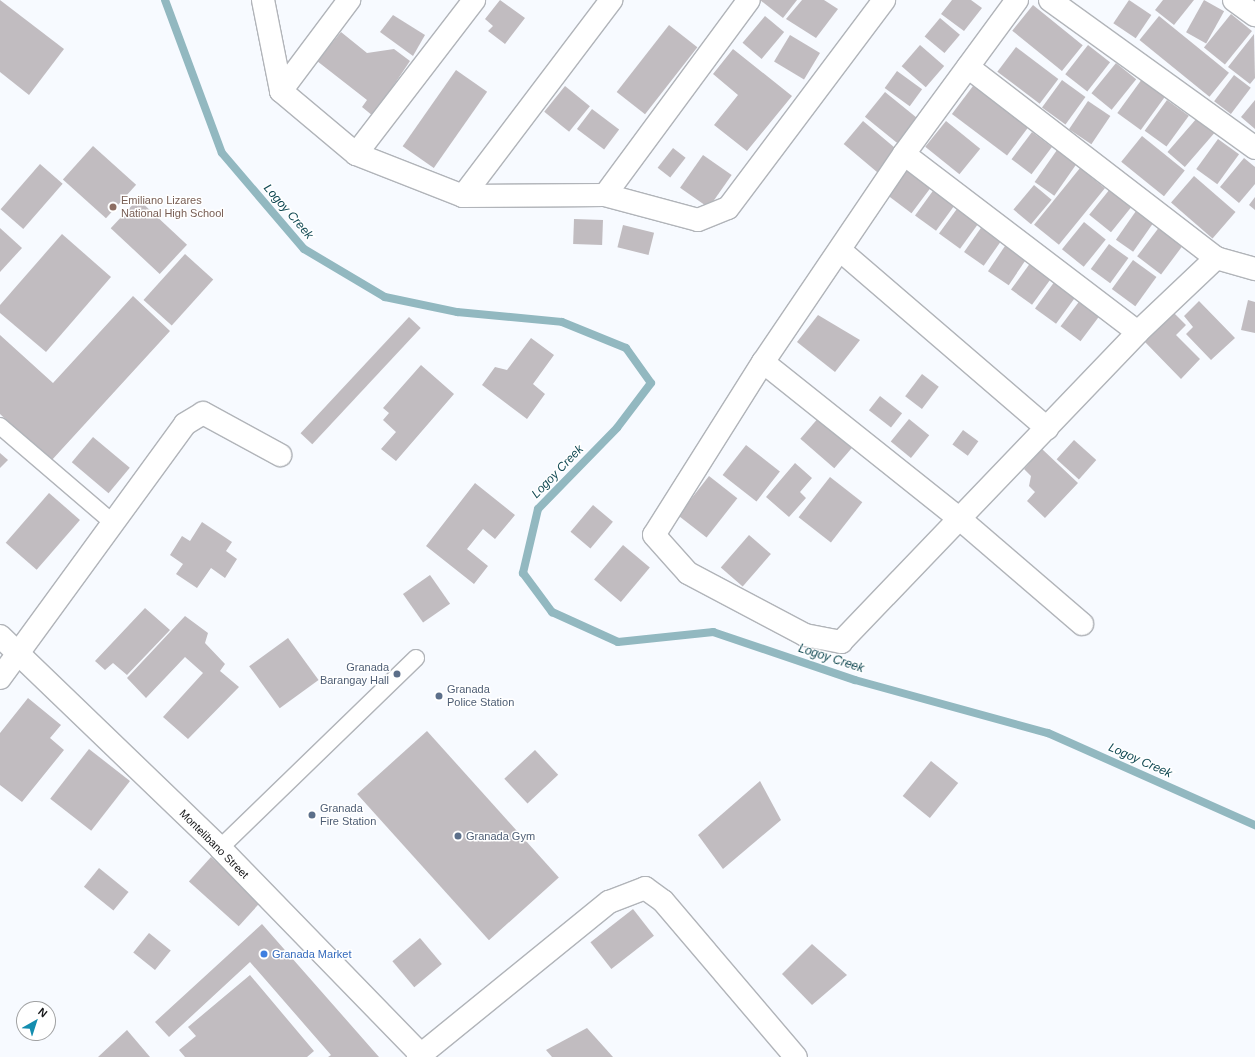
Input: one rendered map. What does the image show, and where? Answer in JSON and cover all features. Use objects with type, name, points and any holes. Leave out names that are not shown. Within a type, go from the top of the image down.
[{"type":"street","points":[[262,0],[281,91],[356,154],[462,196],[605,195],[698,220],[728,208],[884,0]]},
{"type":"street","points":[[281,91],[349,0]]},
{"type":"street","points":[[356,154],[474,0]]},
{"type":"street","points":[[462,196],[611,0]]},
{"type":"street","points":[[605,195],[749,0]]},
{"type":"street","points":[[1017,0],[904,154],[841,251],[763,362],[654,535],[688,573],[805,635],[841,642],[1138,332],[1216,258]]},
{"type":"street","points":[[1050,0],[1255,148]]},
{"type":"street","points":[[1234,0],[1255,15]]},
{"type":"street","points":[[968,67],[1216,258],[1255,269]]},
{"type":"street","points":[[904,154],[1138,332]]},
{"type":"street","points":[[841,251],[1047,428]]},
{"type":"street","points":[[763,362],[960,519],[1082,624]]},
{"type":"street","points":[[0,678],[20,655],[111,521],[185,424],[202,413],[280,456]]},
{"type":"street","name":"Montelibano Street","points":[[0,636],[220,848],[420,1056]]},
{"type":"street","points":[[420,1056],[609,902],[645,888],[663,900],[796,1057]]},
{"type":"lane","points":[[0,426],[111,521]]},
{"type":"lane","points":[[220,848],[416,658]]},
{"type":"building","points":[[0,0],[64,49],[29,95],[0,72]]},
{"type":"building","points":[[500,0],[525,18],[505,44],[488,31],[493,26],[485,19]]},
{"type":"building","points":[[760,0],[797,0],[783,18]]},
{"type":"building","points":[[802,0],[824,0],[838,9],[816,38],[786,19]]},
{"type":"building","points":[[952,0],[971,0],[982,8],[964,31],[941,14]]},
{"type":"building","points":[[1129,0],[1151,15],[1136,38],[1113,23]]},
{"type":"building","points":[[1163,0],[1194,0],[1174,25],[1155,10]]},
{"type":"building","points":[[1204,0],[1224,11],[1206,44],[1186,32]]},
{"type":"building","points":[[1033,5],[1083,45],[1062,71],[1012,31]]},
{"type":"building","points":[[1231,14],[1252,31],[1225,64],[1204,47]]},
{"type":"building","points":[[393,15],[425,35],[413,56],[380,32]]},
{"type":"building","points":[[765,16],[784,32],[762,59],[743,43]]},
{"type":"building","points":[[1159,16],[1229,73],[1209,97],[1139,40]]},
{"type":"building","points":[[940,18],[960,35],[944,53],[925,36]]},
{"type":"building","points":[[669,25],[697,47],[645,114],[617,92]]},
{"type":"building","points":[[341,32],[367,53],[394,49],[410,61],[373,116],[362,107],[367,100],[317,61]]},
{"type":"building","points":[[1254,34],[1255,78],[1250,84],[1228,67]]},
{"type":"building","points":[[790,35],[820,53],[804,80],[774,62]]},
{"type":"building","points":[[920,45],[944,66],[926,87],[902,66]]},
{"type":"building","points":[[1088,45],[1110,62],[1087,91],[1065,74]]},
{"type":"building","points":[[1016,47],[1058,79],[1040,104],[997,72]]},
{"type":"building","points":[[733,49],[792,96],[747,151],[714,125],[738,95],[713,74]]},
{"type":"building","points":[[1116,63],[1136,79],[1112,110],[1091,93]]},
{"type":"building","points":[[456,70],[487,92],[434,168],[403,146]]},
{"type":"building","points":[[897,71],[922,89],[910,106],[885,88]]},
{"type":"building","points":[[1234,75],[1251,88],[1231,114],[1214,101]]},
{"type":"building","points":[[1142,79],[1165,96],[1141,130],[1117,113]]},
{"type":"building","points":[[1062,80],[1085,97],[1065,125],[1042,108]]},
{"type":"building","points":[[565,86],[590,106],[569,132],[544,112]]},
{"type":"building","points":[[973,86],[1028,128],[1007,155],[952,114]]},
{"type":"building","points":[[885,92],[921,121],[901,146],[865,117]]},
{"type":"building","points":[[1167,100],[1189,116],[1167,147],[1145,131]]},
{"type":"building","points":[[1255,100],[1255,129],[1241,117]]},
{"type":"building","points":[[1088,101],[1110,116],[1091,144],[1069,129]]},
{"type":"building","points":[[592,109],[619,129],[604,149],[577,129]]},
{"type":"building","points":[[1197,118],[1214,133],[1185,167],[1167,152]]},
{"type":"building","points":[[863,121],[897,150],[878,173],[844,144]]},
{"type":"building","points":[[946,121],[980,149],[959,174],[925,147]]},
{"type":"building","points":[[1032,132],[1052,147],[1032,174],[1012,159]]},
{"type":"building","points":[[1142,136],[1185,171],[1164,196],[1121,162]]},
{"type":"building","points":[[1218,139],[1239,154],[1217,184],[1196,169]]},
{"type":"building","points":[[93,146],[136,185],[106,218],[63,179]]},
{"type":"building","points":[[673,148],[686,158],[670,178],[658,168]]},
{"type":"building","points":[[1057,150],[1077,164],[1054,196],[1035,182]]},
{"type":"building","points":[[703,155],[732,175],[709,208],[680,188]]},
{"type":"building","points":[[1244,158],[1255,167],[1255,184],[1239,203],[1220,187]]},
{"type":"building","points":[[40,164],[63,184],[23,229],[1,209]]},
{"type":"building","points":[[908,168],[932,186],[911,213],[888,195]]},
{"type":"building","points":[[1080,168],[1105,188],[1059,245],[1034,225]]},
{"type":"building","points":[[1194,176],[1236,212],[1213,238],[1171,202]]},
{"type":"building","points":[[1034,185],[1052,200],[1031,224],[1013,210]]},
{"type":"building","points":[[935,188],[956,203],[936,231],[915,216]]},
{"type":"building","points":[[1110,189],[1132,207],[1111,232],[1089,215]]},
{"type":"building","points":[[1255,197],[1255,210],[1249,205]]},
{"type":"building","points":[[138,199],[187,245],[160,274],[111,228]]},
{"type":"building","points":[[959,206],[980,221],[960,249],[939,234]]},
{"type":"building","points":[[1136,211],[1153,223],[1133,252],[1116,240]]},
{"type":"building","points":[[574,219],[603,220],[602,245],[573,244]]},
{"type":"building","points":[[1084,222],[1106,240],[1084,267],[1062,249]]},
{"type":"building","points":[[623,225],[654,233],[648,255],[617,247]]},
{"type":"building","points":[[983,225],[1003,239],[984,266],[964,252]]},
{"type":"building","points":[[1160,226],[1184,244],[1161,274],[1137,256]]},
{"type":"building","points":[[0,228],[22,248],[0,272]]},
{"type":"building","points":[[62,234],[111,277],[46,352],[0,313],[0,305]]},
{"type":"building","points":[[1007,243],[1028,257],[1009,285],[988,271]]},
{"type":"building","points":[[1109,244],[1128,258],[1110,283],[1091,269]]},
{"type":"building","points":[[185,254],[213,279],[172,326],[144,300]]},
{"type":"building","points":[[1133,260],[1156,277],[1135,306],[1112,289]]},
{"type":"building","points":[[1031,262],[1052,277],[1032,305],[1011,290]]},
{"type":"building","points":[[1055,281],[1076,296],[1056,324],[1035,309]]},
{"type":"building","points":[[133,296],[170,331],[51,461],[0,414],[0,335],[53,383]]},
{"type":"building","points":[[1081,299],[1101,314],[1081,341],[1061,326]]},
{"type":"building","points":[[1248,300],[1255,302],[1255,333],[1241,330]]},
{"type":"building","points":[[1199,301],[1235,338],[1211,360],[1186,334],[1193,327],[1184,316]]},
{"type":"building","points":[[1173,312],[1186,325],[1176,335],[1200,359],[1181,379],[1144,341]]},
{"type":"building","points":[[818,315],[860,340],[835,372],[797,342]]},
{"type":"building","points":[[409,317],[421,328],[312,444],[301,433]]},
{"type":"building","points":[[531,338],[554,355],[533,384],[545,394],[527,419],[482,385],[495,367],[507,370]]},
{"type":"building","points":[[421,365],[454,394],[396,461],[381,449],[396,432],[383,420],[389,413],[383,408]]},
{"type":"building","points":[[922,374],[939,387],[922,409],[905,396]]},
{"type":"building","points":[[880,396],[902,413],[891,427],[869,410]]},
{"type":"building","points":[[820,416],[854,446],[834,468],[800,439]]},
{"type":"building","points":[[909,419],[929,435],[911,458],[891,442]]},
{"type":"building","points":[[963,430],[978,441],[968,456],[952,445]]},
{"type":"building","points":[[93,437],[130,468],[109,493],[72,462]]},
{"type":"building","points":[[1074,440],[1096,460],[1079,479],[1057,459]]},
{"type":"building","points":[[746,445],[780,471],[756,501],[723,475]]},
{"type":"building","points":[[1042,449],[1078,483],[1045,518],[1027,501],[1035,492],[1029,486],[1031,476],[1024,469]]},
{"type":"building","points":[[0,453],[8,460],[0,468]]},
{"type":"building","points":[[795,463],[812,478],[800,492],[806,498],[789,517],[766,497]]},
{"type":"building","points":[[709,476],[737,498],[707,538],[678,515]]},
{"type":"building","points":[[830,477],[862,502],[831,542],[799,517]]},
{"type":"building","points":[[475,483],[515,515],[495,539],[483,529],[467,549],[488,566],[474,584],[426,546]]},
{"type":"building","points":[[49,493],[80,520],[37,570],[6,543]]},
{"type":"building","points":[[593,505],[613,522],[590,549],[571,532]]},
{"type":"building","points":[[202,522],[232,542],[226,551],[237,559],[225,578],[211,568],[197,588],[176,574],[183,564],[170,555],[182,536],[190,541]]},
{"type":"building","points":[[749,535],[771,554],[743,586],[721,567]]},
{"type":"building","points":[[623,545],[650,567],[621,602],[594,579]]},
{"type":"building","points":[[430,575],[450,604],[423,623],[403,594]]},
{"type":"building","points":[[145,608],[170,630],[127,675],[113,663],[105,670],[95,661]]},
{"type":"building","points":[[185,616],[208,633],[205,643],[225,664],[220,671],[239,687],[188,739],[163,717],[203,673],[185,657],[146,698],[127,678]]},
{"type":"building","points":[[288,638],[319,680],[280,708],[249,666]]},
{"type":"building","points":[[28,698],[61,725],[50,738],[64,750],[22,802],[0,785],[0,733]]},
{"type":"building","name":"Granada Gym","points":[[427,731],[559,877],[489,940],[357,794]]},
{"type":"building","points":[[89,749],[130,781],[91,831],[50,799]]},
{"type":"building","points":[[535,750],[558,775],[527,804],[504,779]]},
{"type":"building","points":[[931,761],[958,783],[930,818],[903,796]]},
{"type":"building","points":[[760,781],[781,820],[723,869],[698,835]]},
{"type":"building","points":[[211,857],[261,902],[239,926],[189,882]]},
{"type":"building","points":[[99,868],[129,892],[113,911],[84,887]]},
{"type":"building","points":[[633,909],[654,936],[611,969],[590,942]]},
{"type":"building","points":[[262,924],[379,1057],[328,1057],[331,1055],[250,962],[169,1037],[155,1022]]},
{"type":"building","points":[[149,933],[171,951],[155,970],[133,952]]},
{"type":"building","points":[[420,938],[442,964],[414,987],[392,961]]},
{"type":"building","points":[[812,944],[847,975],[812,1005],[782,974]]},
{"type":"building","points":[[250,975],[314,1051],[307,1057],[185,1057],[179,1050],[196,1036],[188,1027]]},
{"type":"building","points":[[587,1028],[613,1057],[552,1057],[546,1050]]},
{"type":"building","points":[[127,1030],[150,1057],[98,1057]]},
{"type":"waterway","name":"Logoy Creek","points":[[165,0],[222,153],[304,249],[385,297],[457,312],[562,322],[626,348],[651,383],[617,428],[538,509],[523,573],[552,612],[618,642],[713,632],[855,680],[1048,733],[1255,825]]},
{"type":"place","name":"Emiliano Lizares National High School","points":[[113,207]]},
{"type":"place","name":"Granada Barangay Hall","points":[[397,674]]},
{"type":"place","name":"Granada Police Station","points":[[439,696]]},
{"type":"place","name":"Granada Fire Station","points":[[312,815]]},
{"type":"place","name":"Granada Gym","points":[[458,836]]},
{"type":"place","name":"Granada Market","points":[[264,954]]}]
